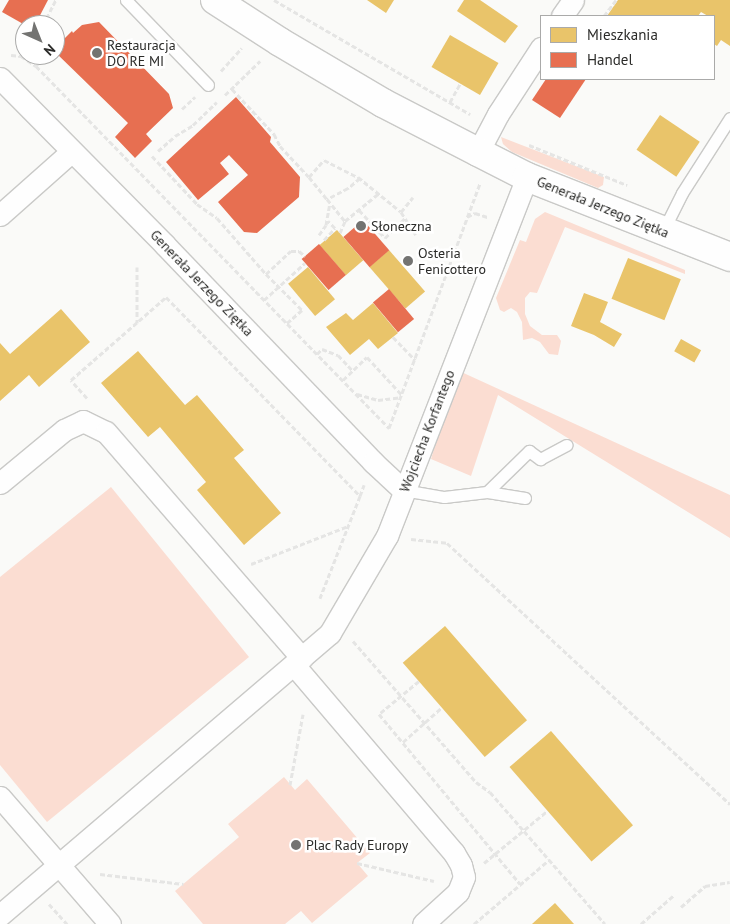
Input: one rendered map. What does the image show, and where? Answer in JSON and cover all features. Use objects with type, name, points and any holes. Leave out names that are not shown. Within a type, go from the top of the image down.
[{"type":"main road","name":"Generała Jerzego Ziętka","points":[[215,0],[383,104],[527,177],[730,257]]},
{"type":"street","points":[[563,15],[573,0]]},
{"type":"street","points":[[478,152],[498,114],[540,50]]},
{"type":"street","name":"Generała Jerzego Ziętka","points":[[0,78],[165,245],[373,462],[403,490]]},
{"type":"street","points":[[0,215],[72,151]]},
{"type":"street","name":"Wojciecha Korfantego","points":[[0,915],[330,633],[387,536],[403,490],[527,177]]},
{"type":"street","points":[[0,484],[64,430],[83,421],[106,432],[298,662],[309,683],[454,853],[462,865],[464,877],[458,892],[423,924]]},
{"type":"street","points":[[0,797],[110,924]]},
{"type":"lane","points":[[126,0],[208,85]]},
{"type":"lane","points":[[662,231],[682,193],[730,118]]},
{"type":"lane","points":[[487,492],[529,451],[540,459],[566,445]]},
{"type":"lane","points":[[403,490],[444,497],[487,492],[525,498]]},
{"type":"path","points":[[48,15],[56,0]]},
{"type":"path","points":[[605,15],[616,0]]},
{"type":"path","points":[[1,54],[21,56],[36,66],[389,428],[481,180]]},
{"type":"path","points":[[450,102],[460,84]]},
{"type":"path","points":[[232,88],[274,134],[280,146],[309,177],[345,221]]},
{"type":"path","points":[[152,156],[197,204],[217,218],[266,274],[302,310],[287,323]]},
{"type":"path","points":[[309,177],[324,160],[360,178],[401,212],[416,235]]},
{"type":"path","points":[[328,201],[360,178]]},
{"type":"path","points":[[340,233],[345,221],[378,194]]},
{"type":"path","points":[[401,212],[412,196]]},
{"type":"path","points":[[319,235],[328,221],[328,201]]},
{"type":"path","points":[[359,210],[385,238],[405,218]]},
{"type":"path","points":[[467,218],[476,213],[492,220]]},
{"type":"path","points":[[324,240],[336,228],[328,221]]},
{"type":"path","points":[[266,274],[291,251],[300,251],[305,256]]},
{"type":"path","points":[[264,300],[305,263]]},
{"type":"path","points":[[136,267],[137,322]]},
{"type":"path","points":[[91,402],[71,380],[166,297],[360,496],[319,602],[476,782],[490,792],[604,924]]},
{"type":"path","points":[[393,337],[415,360]]},
{"type":"path","points":[[317,354],[322,349],[338,355],[353,371]]},
{"type":"path","points":[[342,380],[367,357],[402,396]]},
{"type":"path","points":[[354,392],[378,400],[402,396]]},
{"type":"path","points":[[246,568],[348,526]]},
{"type":"path","points":[[387,536],[447,543],[730,804]]},
{"type":"path","points":[[419,682],[379,714],[520,884]]},
{"type":"path","points":[[290,784],[309,683]]},
{"type":"path","points":[[403,742],[441,708]]},
{"type":"path","points":[[474,924],[549,860]]},
{"type":"path","points":[[58,866],[92,873],[183,884]]},
{"type":"path","points":[[681,908],[705,886],[730,882]]},
{"type":"path","points":[[641,924],[672,896]]},
{"type":"shaded area","points":[[501,137],[604,177],[603,185],[598,188],[512,152],[503,144]]},
{"type":"shaded area","points":[[545,212],[685,270],[685,274],[565,227],[537,293],[530,292],[525,298],[525,314],[530,326],[542,335],[557,335],[561,341],[558,355],[549,354],[540,342],[532,338],[523,340],[522,322],[517,312],[511,308],[504,312],[500,310],[496,298],[520,240],[526,242],[535,219]]},
{"type":"shaded area","points":[[457,370],[730,495],[730,538],[498,395],[471,476],[431,459]]},
{"type":"shaded area","points":[[111,487],[249,657],[47,822],[0,765],[0,577]]},
{"type":"shaded area","name":"Plac Rady Europy","points":[[284,777],[295,790],[307,779],[370,853],[357,863],[368,876],[312,923],[301,911],[285,924],[203,924],[175,891],[239,837],[228,824]]},
{"type":"building: Mieszkania","points":[[367,0],[394,0],[386,13]]},
{"type":"building: Mieszkania","points":[[464,0],[480,0],[518,26],[505,43],[457,11]]},
{"type":"building: Mieszkania","points":[[618,0],[730,0],[730,46],[721,40],[717,46],[715,45],[715,15],[706,15],[701,12],[699,15],[608,15]]},
{"type":"building: Mieszkania","points":[[450,35],[498,63],[480,95],[432,67]]},
{"type":"building: Mieszkania","points":[[660,115],[700,142],[676,177],[637,150]]},
{"type":"building: Mieszkania","points":[[337,230],[363,260],[346,275],[320,245]]},
{"type":"building: Mieszkania","points":[[389,250],[425,292],[405,309],[369,267]]},
{"type":"building: Mieszkania","points":[[628,258],[681,279],[664,320],[612,299]]},
{"type":"building: Mieszkania","points":[[308,267],[335,299],[315,316],[288,284]]},
{"type":"building: Mieszkania","points":[[584,293],[608,302],[600,322],[622,334],[614,347],[594,335],[571,326]]},
{"type":"building: Mieszkania","points":[[373,303],[398,333],[378,349],[369,339],[350,355],[326,327],[346,313],[353,320]]},
{"type":"building: Mieszkania","points":[[61,309],[90,342],[39,387],[29,375],[0,401],[0,343],[10,354]]},
{"type":"building: Mieszkania","points":[[681,339],[701,350],[694,362],[674,351]]},
{"type":"building: Mieszkania","points":[[138,351],[185,405],[197,395],[244,450],[234,458],[281,513],[244,545],[197,490],[206,482],[160,427],[148,437],[101,383]]},
{"type":"building: Mieszkania","points":[[445,626],[527,720],[485,757],[403,663]]},
{"type":"building: Mieszkania","points":[[551,731],[633,825],[591,861],[509,767]]},
{"type":"building: Mieszkania","points":[[555,903],[574,924],[532,924]]},
{"type":"building: Handel","points":[[9,0],[48,0],[40,15],[15,15],[15,19],[2,12]]},
{"type":"building: Handel","points":[[99,22],[169,94],[173,108],[146,134],[152,141],[135,158],[115,137],[128,123],[65,62],[65,38],[82,25]]},
{"type":"building: Handel","points":[[545,80],[585,80],[560,118],[532,100]]},
{"type":"building: Handel","points":[[236,97],[271,137],[270,142],[300,177],[299,197],[257,233],[244,232],[218,202],[248,175],[229,155],[220,163],[229,174],[198,200],[166,162]]},
{"type":"building: Handel","points":[[363,220],[389,250],[370,267],[343,237]]},
{"type":"building: Handel","points":[[319,244],[346,275],[329,290],[302,259]]},
{"type":"building: Handel","points":[[389,289],[414,319],[398,332],[373,302]]},
{"type":"place","name":"Restauracja DO RE MI","points":[[97,53]]},
{"type":"place","name":"Słoneczna","points":[[361,226]]},
{"type":"place","name":"Osteria Fenicottero","points":[[408,261]]},
{"type":"place","name":"Plac Rady Europy","points":[[296,845]]}]
